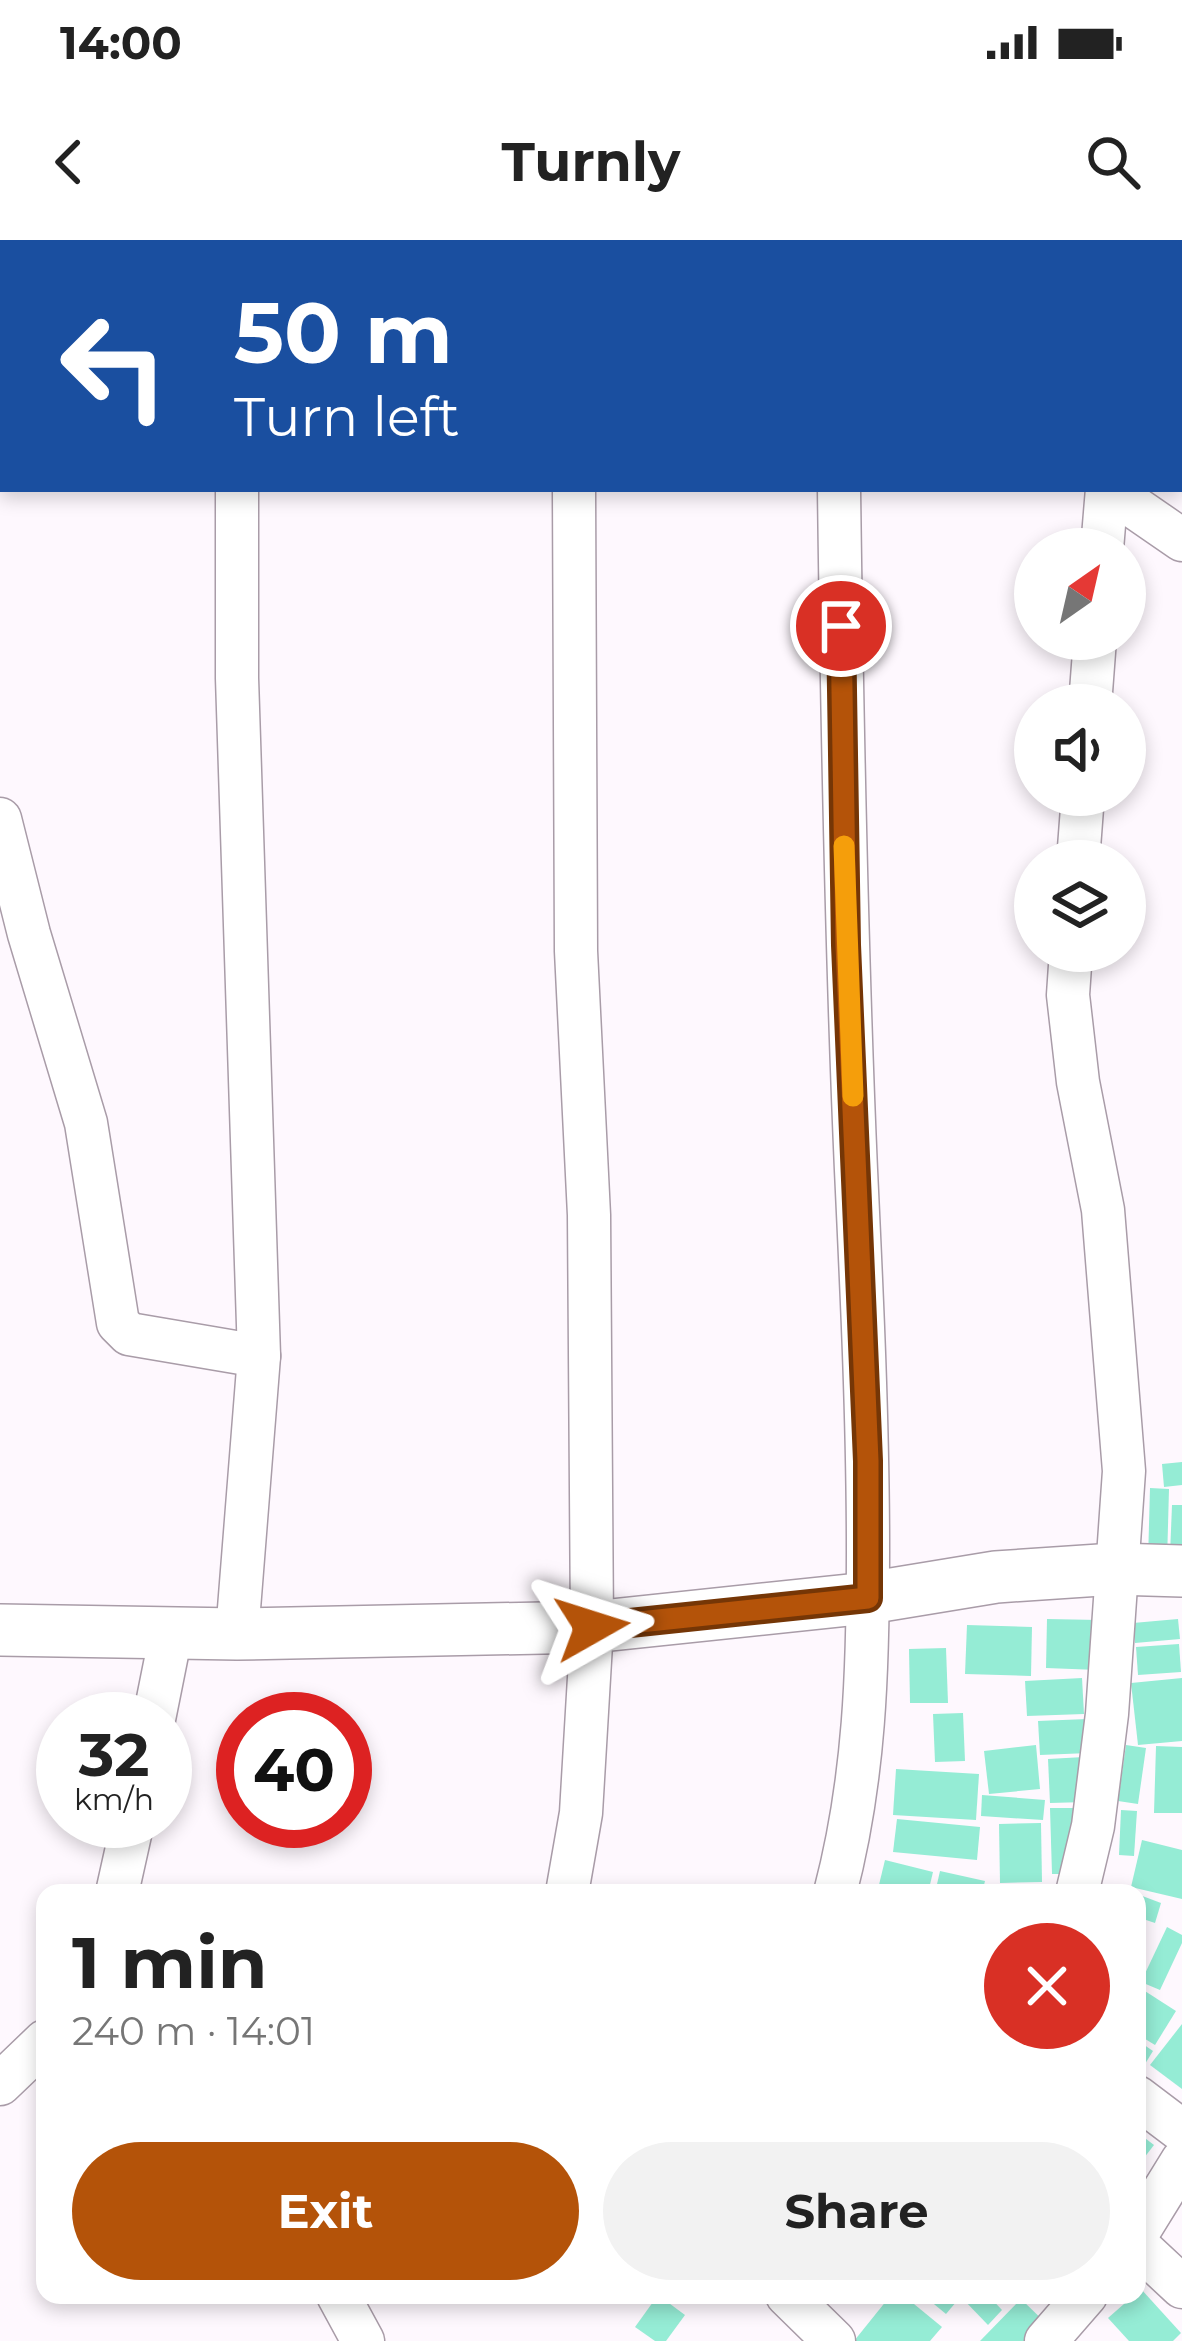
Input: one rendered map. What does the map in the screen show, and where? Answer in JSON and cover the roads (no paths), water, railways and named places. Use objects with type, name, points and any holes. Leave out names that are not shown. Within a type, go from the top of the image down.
[{"type":"street","points":[[237,492],[238,678],[259,1356],[237,1634]]},
{"type":"street","points":[[569,1884],[581,1813],[592,1627],[589,1215],[576,951],[574,492]]},
{"type":"street","points":[[837,1884],[862,1759],[868,1598],[868,1461],[846,945],[838,492]]},
{"type":"street","points":[[1104,528],[1108,492]]},
{"type":"street","points":[[1112,492],[1182,540]]},
{"type":"street","points":[[0,819],[86,1124],[118,1323],[129,1334],[259,1356]]},
{"type":"street","points":[[1070,972],[1078,1082],[1103,1210],[1124,1471],[1107,1714],[1098,1793],[1079,1884]]},
{"type":"street","points":[[0,1630],[237,1634],[592,1627],[868,1598],[996,1577],[1114,1569],[1182,1571]]},
{"type":"street","points":[[159,1692],[171,1634]]},
{"type":"street","points":[[119,1884],[127,1848]]},
{"type":"street","points":[[0,2084],[36,2050]]},
{"type":"street","points":[[1146,2104],[1182,2131]]},
{"type":"street","points":[[1146,2220],[1182,2162]]},
{"type":"street","points":[[1146,2253],[1182,2287]]},
{"type":"street","points":[[1046,2341],[1078,2304]]}]
